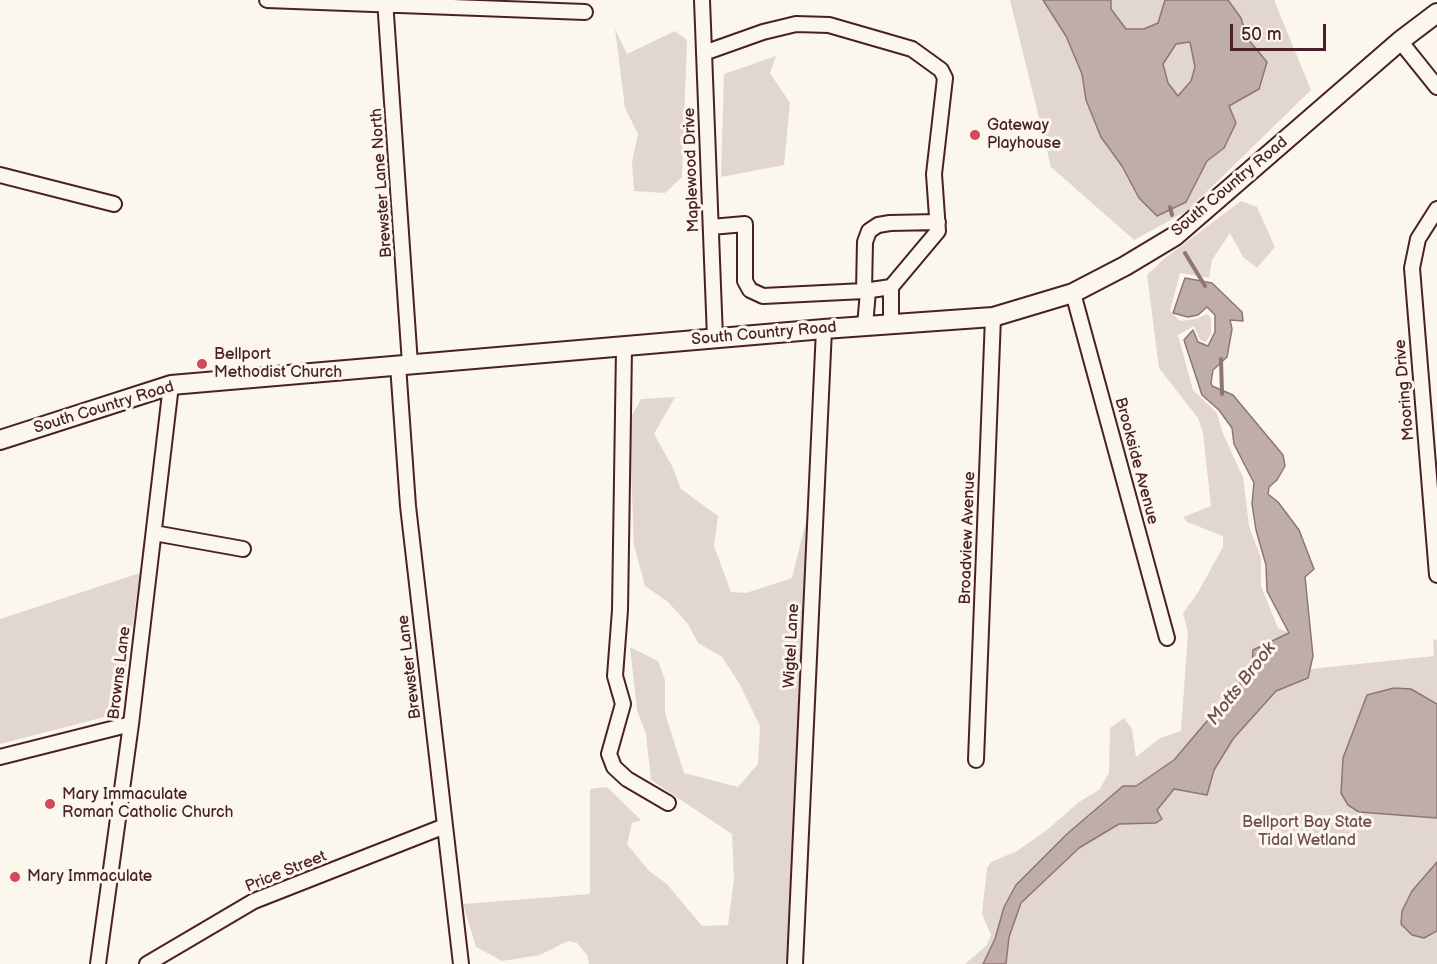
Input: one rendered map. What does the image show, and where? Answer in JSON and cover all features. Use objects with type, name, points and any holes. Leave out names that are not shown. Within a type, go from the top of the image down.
[{"type":"main road","name":"South Country Road","points":[[0,440],[171,385],[404,364],[624,348],[715,338],[993,317],[1073,293],[1125,266],[1174,236],[1400,41],[1437,13]]},
{"type":"street","points":[[267,0],[386,2],[585,12]]},
{"type":"street","name":"Maplewood Drive","points":[[702,0],[715,338]]},
{"type":"street","name":"Brewster Lane North","points":[[386,2],[404,364]]},
{"type":"street","points":[[704,53],[763,32],[796,24],[829,25],[912,49],[928,58],[941,70],[945,78],[934,174],[938,231],[891,287],[891,324]]},
{"type":"street","points":[[1400,41],[1437,87]]},
{"type":"street","points":[[0,175],[114,204]]},
{"type":"street","name":"Mooring Drive","points":[[1437,209],[1418,239],[1412,268],[1437,575]]},
{"type":"street","points":[[865,326],[865,243],[869,231],[878,225],[890,223],[938,222]]},
{"type":"street","points":[[711,227],[745,224],[746,281],[750,290],[763,296],[866,291],[891,287]]},
{"type":"street","name":"Brookside Avenue","points":[[1073,293],[1167,638]]},
{"type":"street","name":"Broadview Avenue","points":[[976,760],[993,317]]},
{"type":"street","name":"Wigtel Lane","points":[[795,964],[824,329]]},
{"type":"street","points":[[624,348],[620,610],[615,676],[622,704],[609,754],[614,767],[627,779],[668,803]]},
{"type":"street","name":"Brewster Lane","points":[[404,364],[408,506],[462,964]]},
{"type":"street","name":"Browns Lane","points":[[98,964],[131,724],[171,385]]},
{"type":"street","points":[[154,533],[243,549]]},
{"type":"street","points":[[0,757],[131,724]]},
{"type":"street","name":"Price Street","points":[[147,964],[254,901],[445,826]]},
{"type":"green space","points":[[1010,0],[1043,0],[1066,36],[1082,74],[1086,100],[1139,198],[1186,202],[1207,161],[1224,148],[1229,106],[1259,89],[1267,62],[1247,38],[1241,18],[1228,0],[1274,0],[1311,90],[1187,211],[1134,240],[1051,167]]},
{"type":"green space","points":[[1111,0],[1165,0],[1166,2],[1158,23],[1144,29],[1126,29],[1111,9]]},
{"type":"green space","points":[[615,29],[627,54],[675,31],[687,40],[682,177],[665,193],[634,191],[632,162],[638,134],[625,108]]},
{"type":"green space","points":[[1190,42],[1195,67],[1192,81],[1178,96],[1168,83],[1163,64],[1176,44]]},
{"type":"green space","points":[[776,56],[770,73],[790,103],[784,165],[721,177],[724,74]]},
{"type":"green space","points":[[1241,201],[1257,207],[1275,247],[1257,268],[1243,257],[1230,233],[1212,260],[1209,278],[1180,273],[1170,311],[1180,321],[1196,319],[1207,314],[1211,318],[1211,334],[1206,342],[1200,340],[1194,326],[1178,335],[1193,390],[1217,413],[1223,434],[1243,477],[1249,526],[1261,558],[1261,586],[1278,628],[1289,633],[1274,641],[1243,672],[1239,687],[1227,708],[1213,715],[1174,760],[1135,786],[1123,786],[1067,834],[1016,885],[1004,907],[995,939],[983,964],[965,964],[986,946],[991,935],[982,914],[987,868],[991,862],[1017,851],[1047,830],[1079,802],[1099,790],[1109,773],[1110,728],[1124,718],[1132,729],[1136,757],[1160,738],[1181,731],[1188,632],[1183,613],[1197,594],[1223,547],[1223,536],[1187,522],[1183,517],[1211,506],[1203,433],[1198,418],[1159,368],[1147,275],[1165,258]]},
{"type":"green space","points":[[675,397],[654,434],[672,466],[681,489],[718,516],[714,546],[731,592],[746,593],[792,578],[808,513],[789,964],[589,964],[587,955],[577,943],[568,941],[540,955],[502,961],[476,947],[463,904],[590,894],[590,789],[607,787],[641,820],[632,823],[627,844],[649,871],[667,884],[702,926],[728,925],[734,879],[732,834],[651,780],[646,734],[637,710],[630,647],[658,661],[665,680],[665,713],[684,773],[738,787],[758,764],[760,726],[739,683],[722,657],[698,643],[688,624],[668,602],[645,586],[634,545],[629,421],[641,399]]},
{"type":"green space","points":[[140,573],[120,713],[0,744],[0,619]]},
{"type":"green space","name":"Bellport Bay State Tidal Wetland","points":[[1433,639],[1437,640],[1437,964],[995,964],[1011,905],[1076,846],[1235,723],[1309,646],[1311,669],[1434,656]]},
{"type":"water","points":[[1043,0],[1111,0],[1111,9],[1126,29],[1144,29],[1158,23],[1165,0],[1228,0],[1241,18],[1247,38],[1267,62],[1259,89],[1229,106],[1236,123],[1224,148],[1207,161],[1186,202],[1157,216],[1139,198],[1122,166],[1101,137],[1086,100],[1082,74],[1066,36]],"holes":[[[1190,42],[1195,67],[1191,81],[1178,96],[1168,83],[1163,64],[1176,44]]]},
{"type":"water","points":[[1185,278],[1212,283],[1242,312],[1243,321],[1230,320],[1232,329],[1227,357],[1213,370],[1211,383],[1212,386],[1233,395],[1283,455],[1285,466],[1277,480],[1269,487],[1268,494],[1278,502],[1299,530],[1314,569],[1305,577],[1313,656],[1308,678],[1276,691],[1233,739],[1214,770],[1207,795],[1174,789],[1157,810],[1162,819],[1156,823],[1119,824],[1079,848],[1021,903],[1009,937],[1006,964],[983,964],[995,939],[1004,907],[1016,885],[1067,834],[1123,786],[1136,786],[1174,760],[1213,714],[1227,708],[1239,687],[1243,672],[1252,666],[1253,650],[1289,633],[1267,591],[1266,565],[1256,530],[1252,504],[1254,483],[1234,444],[1232,428],[1219,410],[1202,395],[1184,340],[1193,330],[1198,342],[1208,346],[1215,332],[1215,315],[1207,307],[1198,315],[1188,317],[1173,313]]},
{"type":"water","points":[[1394,688],[1411,689],[1437,704],[1437,818],[1359,812],[1348,805],[1341,793],[1343,758],[1367,695]]},
{"type":"water","points":[[1437,862],[1437,931],[1424,938],[1412,935],[1401,924],[1402,911],[1412,891]]},
{"type":"waterway","name":"Motts Brook","points":[[1170,207],[1172,215]]},
{"type":"waterway","name":"Motts Brook","points":[[1185,253],[1205,286]]},
{"type":"waterway","name":"Motts Brook","points":[[1221,359],[1222,394]]},
{"type":"place","name":"Gateway Playhouse","points":[[975,135]]},
{"type":"place","name":"Bellport Methodist Church","points":[[202,364]]},
{"type":"place","name":"Mary Immaculate Roman Catholic Church","points":[[50,804]]},
{"type":"place","name":"Mary Immaculate","points":[[15,877]]}]
